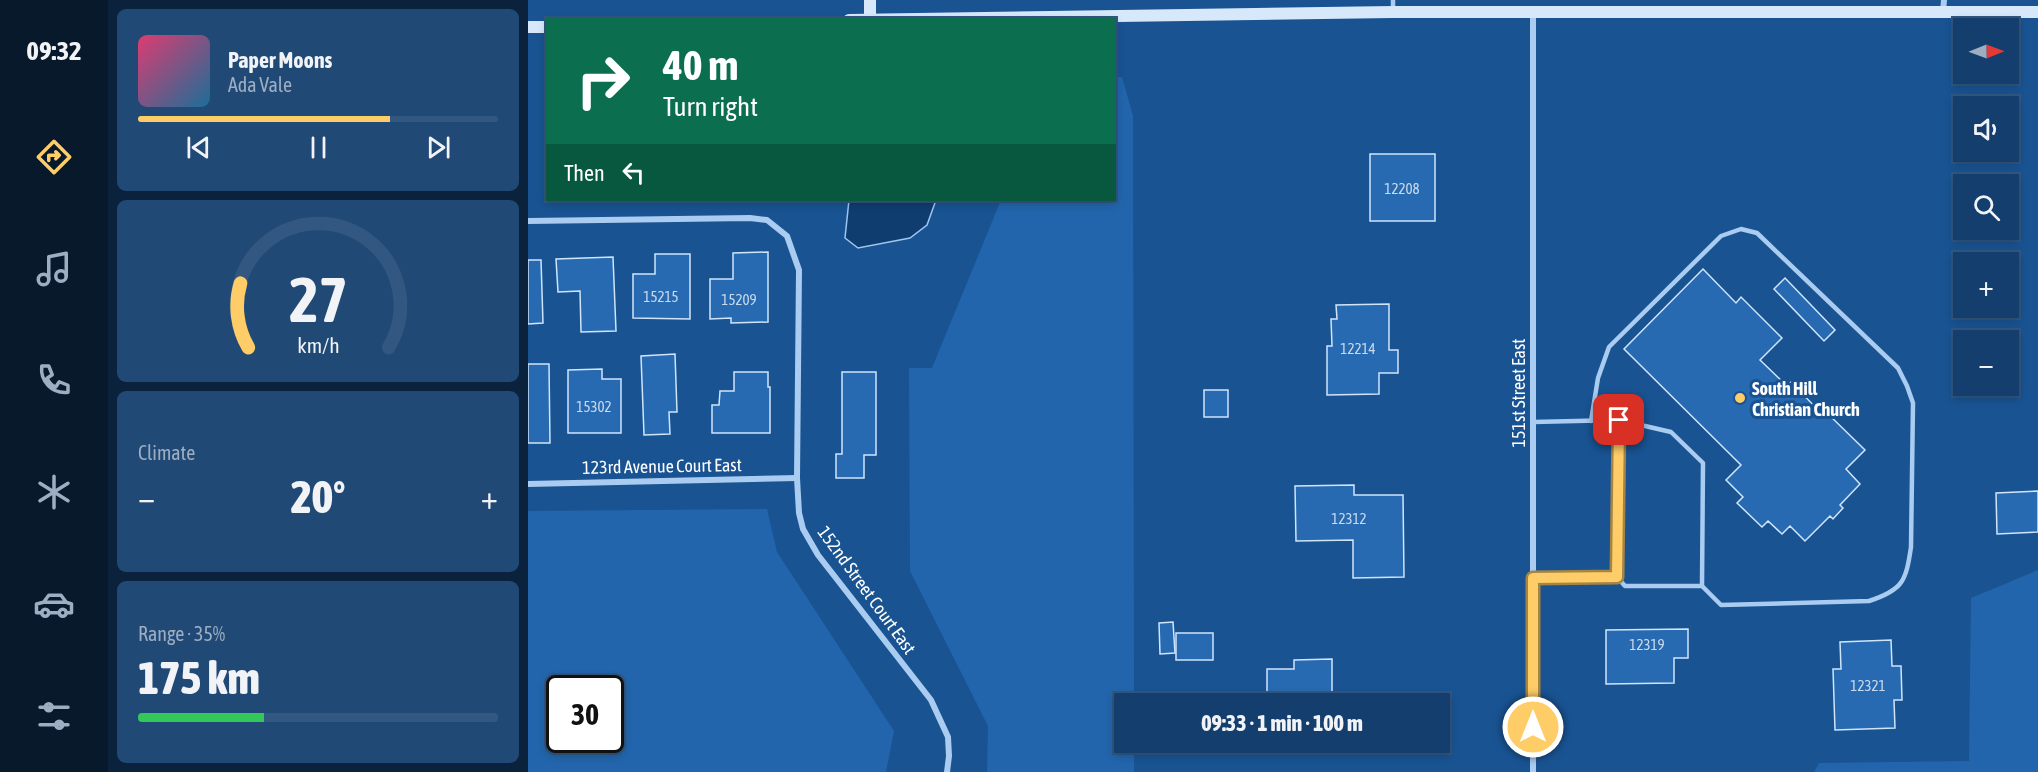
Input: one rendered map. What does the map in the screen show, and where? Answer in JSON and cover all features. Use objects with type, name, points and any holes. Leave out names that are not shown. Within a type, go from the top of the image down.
[{"type":"main road","points":[[870,0],[870,18]]},
{"type":"main road","points":[[910,18],[1393,6],[1533,13],[1943,6],[2038,12]]},
{"type":"main road","points":[[528,27],[546,27]]},
{"type":"street","name":"151st Street East","points":[[1533,13],[1533,772]]},
{"type":"street","name":"152nd Street Court East","points":[[528,221],[750,218],[766,220],[787,236],[799,270],[797,478],[799,513],[804,529],[818,555],[931,700],[948,737],[947,772]]},
{"type":"street","name":"123rd Avenue Court East","points":[[528,484],[797,478]]},
{"type":"lane","points":[[1591,421],[1598,378],[1609,347],[1721,236],[1741,229],[1756,233],[1898,368],[1907,386],[1912,403],[1911,546],[1908,569],[1900,586],[1888,595],[1869,602],[1721,605],[1702,586],[1625,586],[1617,577],[1619,420]]},
{"type":"lane","points":[[1533,422],[1619,420],[1671,432],[1703,463],[1702,586]]},
{"type":"lane","points":[[1533,578],[1617,577]]},
{"type":"shaded area","points":[[1116,77],[1122,77],[1133,116],[1134,693],[1114,693],[1114,753],[1134,753],[1134,772],[987,772],[988,726],[910,571],[909,368],[932,368],[1001,201],[1116,201]]},
{"type":"shaded area","points":[[849,201],[936,201],[927,225],[910,238],[858,248],[845,238]]},
{"type":"shaded area","points":[[767,509],[777,552],[894,731],[886,772],[528,772],[528,511]]},
{"type":"shaded area","points":[[2038,570],[2038,772],[1814,772],[1819,763],[1969,761],[1971,598]]},
{"type":"building","points":[[1370,154],[1435,154],[1435,221],[1370,221]]},
{"type":"building","points":[[768,252],[768,322],[731,323],[731,318],[710,319],[710,279],[733,279],[733,253]]},
{"type":"building","points":[[655,254],[690,254],[690,319],[633,318],[633,274],[655,274]]},
{"type":"building","points":[[613,257],[616,331],[581,332],[580,291],[558,292],[556,259]]},
{"type":"building","points":[[528,260],[541,260],[543,323],[528,324]]},
{"type":"building","name":"South Hill Christian Church","points":[[1703,269],[1736,303],[1741,297],[1782,338],[1760,360],[1787,386],[1791,382],[1822,414],[1825,411],[1865,450],[1846,469],[1860,484],[1840,505],[1843,508],[1833,519],[1830,516],[1805,541],[1790,526],[1782,534],[1768,521],[1762,527],[1737,503],[1743,497],[1726,480],[1741,465],[1624,349]]},
{"type":"building","points":[[1785,278],[1835,330],[1824,341],[1774,289]]},
{"type":"building","points":[[1389,304],[1389,350],[1398,350],[1398,373],[1379,373],[1379,394],[1327,395],[1327,346],[1332,346],[1331,319],[1337,319],[1336,305]]},
{"type":"building","points":[[675,354],[677,412],[669,412],[670,434],[644,435],[641,356]]},
{"type":"building","points":[[528,364],[549,364],[550,443],[528,443]]},
{"type":"building","points":[[602,369],[602,379],[621,379],[621,433],[568,433],[568,370]]},
{"type":"building","points":[[734,372],[768,372],[770,433],[712,433],[712,405],[719,405],[720,391],[734,391]]},
{"type":"building","points":[[842,372],[876,372],[876,455],[864,455],[864,478],[836,478],[836,454],[842,454]]},
{"type":"building","points":[[1204,390],[1228,390],[1228,417],[1204,417]]},
{"type":"building","points":[[1354,485],[1354,495],[1403,495],[1404,577],[1353,578],[1353,540],[1296,541],[1295,486]]},
{"type":"building","points":[[2038,491],[2038,532],[1997,534],[1996,493]]},
{"type":"building","points":[[1173,622],[1175,653],[1160,654],[1159,623]]},
{"type":"building","points":[[1688,629],[1688,658],[1674,658],[1674,683],[1606,684],[1606,630]]},
{"type":"building","points":[[1176,633],[1213,633],[1213,660],[1176,660]]},
{"type":"building","points":[[1891,640],[1892,666],[1901,666],[1902,700],[1894,700],[1895,728],[1835,730],[1833,669],[1841,669],[1840,642]]},
{"type":"building","points":[[1332,659],[1332,693],[1267,693],[1267,669],[1294,669],[1294,660]]},
{"type":"place","name":"South Hill Christian Church","points":[[1740,398]]},
{"type":"route","points":[[1533,727],[1533,578],[1617,577],[1619,420]]}]
